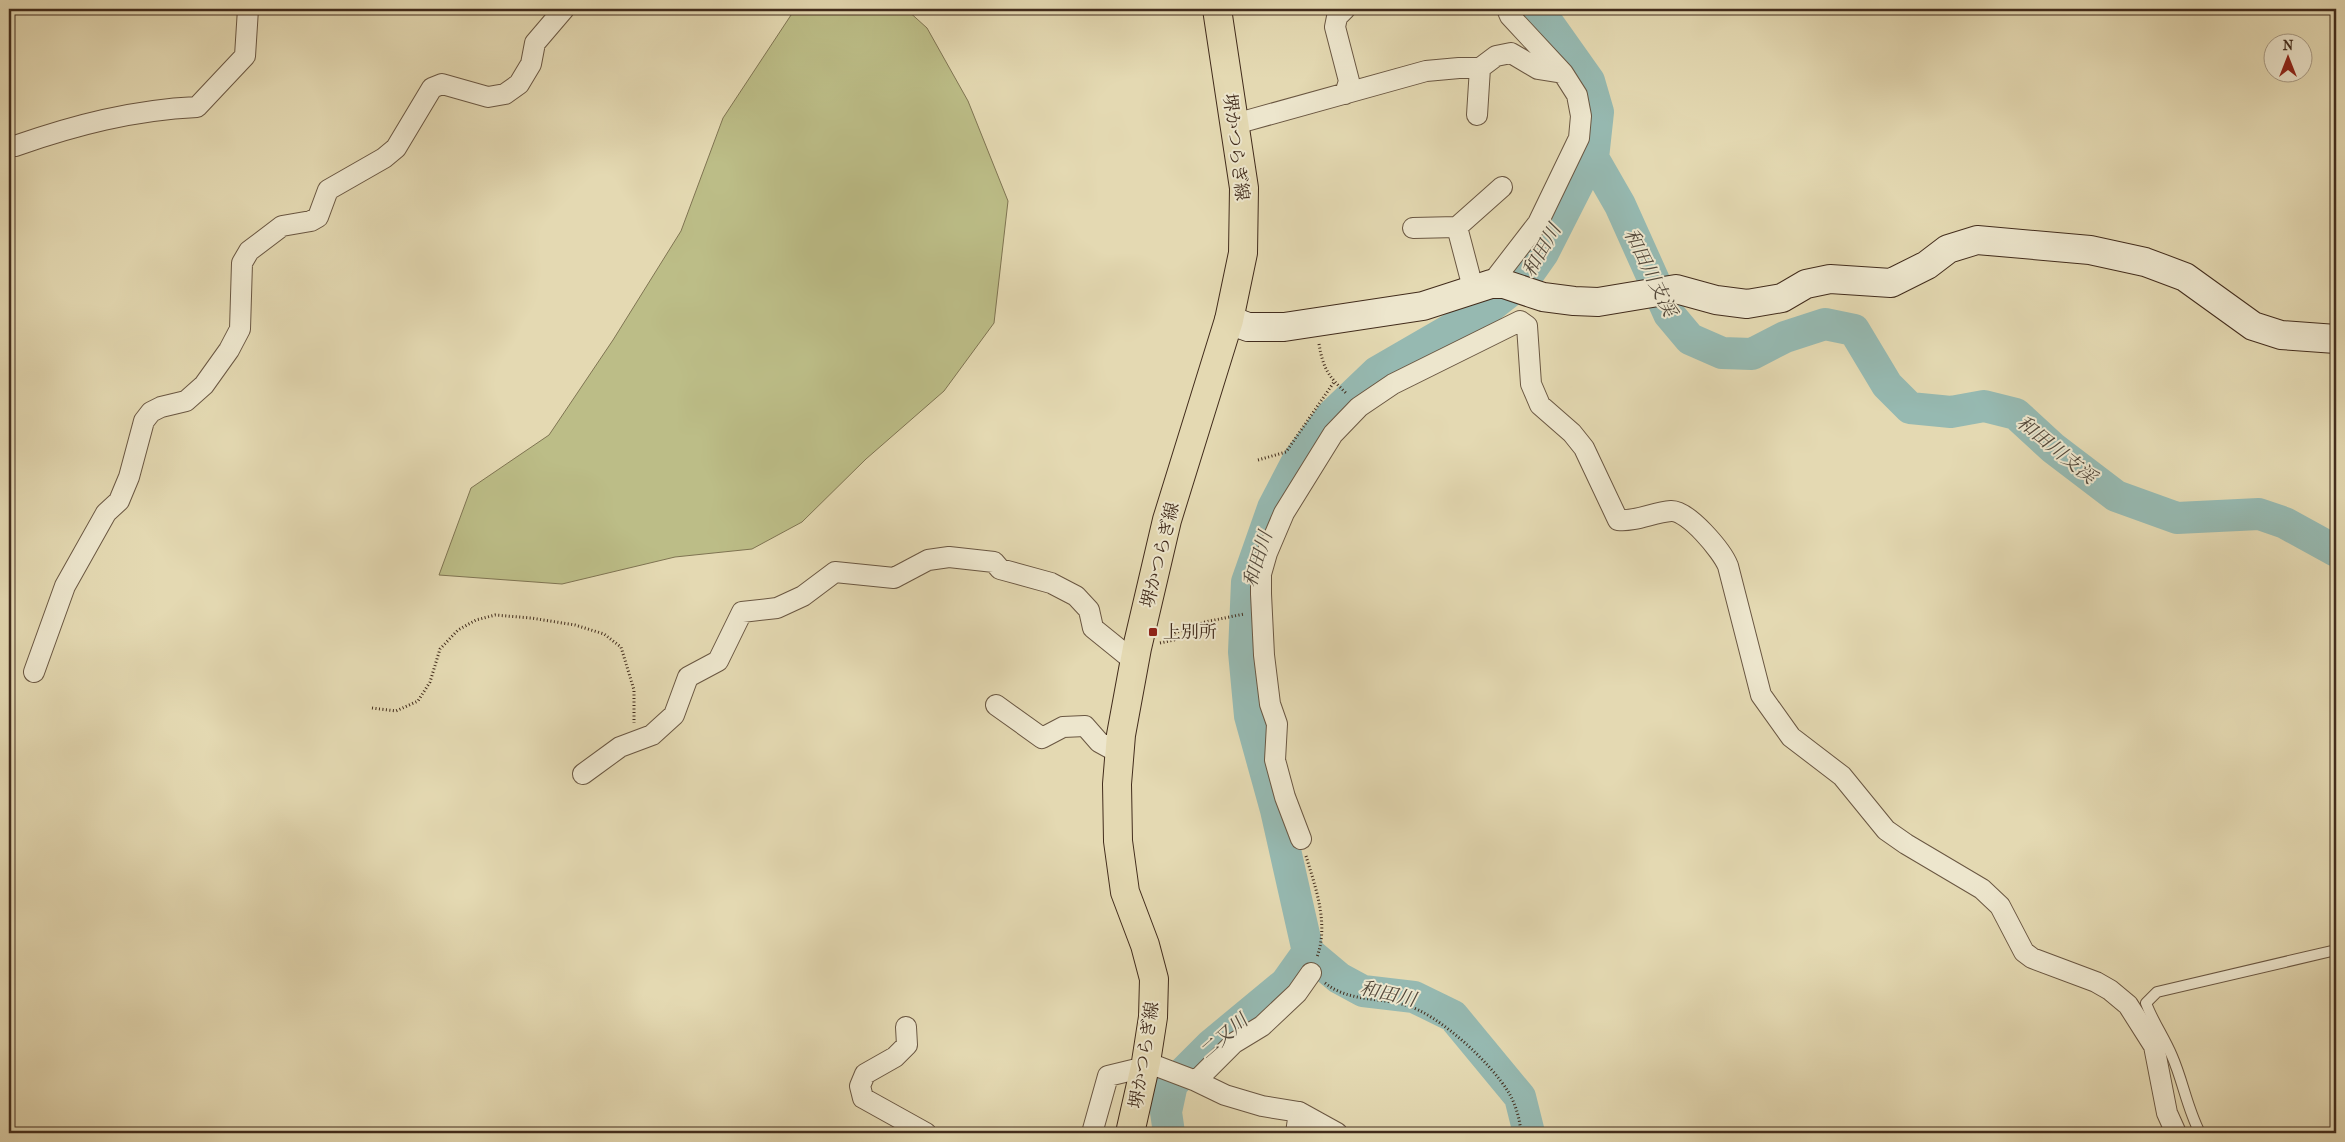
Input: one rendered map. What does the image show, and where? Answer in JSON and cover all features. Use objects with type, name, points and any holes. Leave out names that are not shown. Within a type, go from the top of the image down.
[{"type":"main road","name":"堺かつらぎ線","points":[[1130,1133],[1153,1017],[1154,979],[1145,945],[1125,892],[1118,842],[1117,784],[1121,735],[1136,655],[1167,520],[1229,320],[1243,253],[1244,188],[1217,9]]},
{"type":"street","points":[[9,145],[15,146],[56,131],[116,116],[162,109],[197,107],[245,56],[248,9]]},
{"type":"street","points":[[34,672],[65,586],[106,513],[119,501],[129,477],[144,421],[156,410],[186,401],[204,385],[229,350],[240,329],[242,263],[249,251],[282,226],[311,221],[318,217],[328,190],[384,158],[396,148],[432,88],[442,84],[488,96],[506,94],[519,84],[531,64],[535,43],[564,9]]},
{"type":"street","points":[[1345,9],[1337,17],[1335,27],[1349,82],[1345,94]]},
{"type":"street","points":[[1489,285],[1538,223],[1579,138],[1581,116],[1577,95],[1563,73],[1510,16],[1508,9]]},
{"type":"street","points":[[1235,124],[1426,72],[1459,68],[1480,68],[1496,56],[1511,54],[1538,69],[1563,73]]},
{"type":"street","points":[[1477,116],[1480,68]]},
{"type":"street","points":[[1413,228],[1457,227],[1502,187]]},
{"type":"street","points":[[1457,227],[1489,285]]},
{"type":"street","points":[[1229,320],[1248,327],[1284,327],[1423,306],[1489,285],[1543,297],[1598,302],[1633,294],[1676,289],[1716,300],[1748,304],[1782,298],[1806,284],[1830,279],[1891,283],[1926,265],[1948,249],[1977,240],[2090,250],[2145,262],[2185,277],[2253,326],[2281,335],[2336,339]]},
{"type":"street","points":[[1301,839],[1285,797],[1275,760],[1277,724],[1270,704],[1264,656],[1260,594],[1267,553],[1284,513],[1333,434],[1359,406],[1393,384],[1520,321],[1543,297]]},
{"type":"street","points":[[1520,321],[1527,326],[1530,384],[1540,405],[1572,433],[1584,448],[1618,520],[1673,511],[1682,513],[1722,553],[1728,566],[1761,695],[1791,737],[1842,776],[1886,830],[1982,889],[2000,906],[2024,952],[2032,958],[2096,982],[2110,990],[2128,1005],[2154,1046],[2167,1113],[2176,1133]]},
{"type":"street","points":[[584,774],[620,747],[652,735],[674,715],[688,677],[718,661],[742,612],[777,608],[803,596],[835,572],[894,578],[928,560],[949,556],[994,562],[1000,569],[1051,583],[1076,596],[1089,610],[1094,628],[1136,655]]},
{"type":"street","points":[[996,705],[1042,738],[1063,728],[1085,726],[1099,742],[1119,753]]},
{"type":"street","points":[[1196,1081],[1234,1043],[1262,1026],[1297,993],[1311,973]]},
{"type":"street","points":[[906,1027],[907,1046],[895,1057],[866,1074],[860,1086],[863,1098],[926,1133]]},
{"type":"street","points":[[1092,1133],[1108,1076],[1145,1065],[1196,1081],[1235,1098],[1262,1106],[1299,1112],[1337,1133]]},
{"type":"street","points":[[1296,1133],[1299,1112]]},
{"type":"lane","points":[[2200,1133],[2189,1111],[2172,1056],[2153,1022],[2146,1003],[2157,992],[2336,950]]},
{"type":"path","points":[[1315,322],[1323,366],[1340,388]]},
{"type":"path","points":[[1258,460],[1286,452],[1334,382]]},
{"type":"path","points":[[1136,655],[1174,640],[1175,633],[1235,614]]},
{"type":"path","points":[[372,708],[396,711],[418,701],[430,682],[440,649],[458,630],[476,620],[495,615],[531,618],[582,627],[604,634],[621,648],[634,690],[634,722],[631,743]]},
{"type":"path","points":[[1301,839],[1320,910],[1323,932],[1321,945]]},
{"type":"path","points":[[1311,973],[1335,991],[1354,998],[1407,1005],[1449,1030],[1466,1044],[1509,1093],[1517,1112],[1521,1133]]},
{"type":"green space","points":[[795,9],[906,9],[927,28],[968,101],[1008,201],[994,323],[944,391],[866,459],[802,522],[752,549],[675,557],[562,584],[439,575],[471,488],[549,435],[613,340],[681,231],[723,118]]},
{"type":"waterway","name":"和田川","points":[[1529,1133],[1520,1097],[1453,1016],[1414,997],[1363,991],[1339,978],[1308,952],[1276,810],[1250,716],[1244,652],[1247,582],[1273,508],[1298,460],[1331,416],[1377,372],[1491,306],[1524,280],[1543,253],[1593,158],[1598,112],[1589,81],[1538,9]]},
{"type":"waterway","name":"和田川支渓","points":[[1593,158],[1620,205],[1669,314],[1690,339],[1722,353],[1752,354],[1785,337],[1825,324],[1854,330],[1887,385],[1910,408],[1951,412],[1984,406],[2016,414],[2053,448],[2116,496],[2177,518],[2259,514],[2285,523],[2336,551]]},
{"type":"waterway","name":"二又川","points":[[1169,1133],[1166,1112],[1172,1084],[1211,1045],[1286,983],[1308,952]]},
{"type":"place","name":"上別所","points":[[1153,632]]}]
